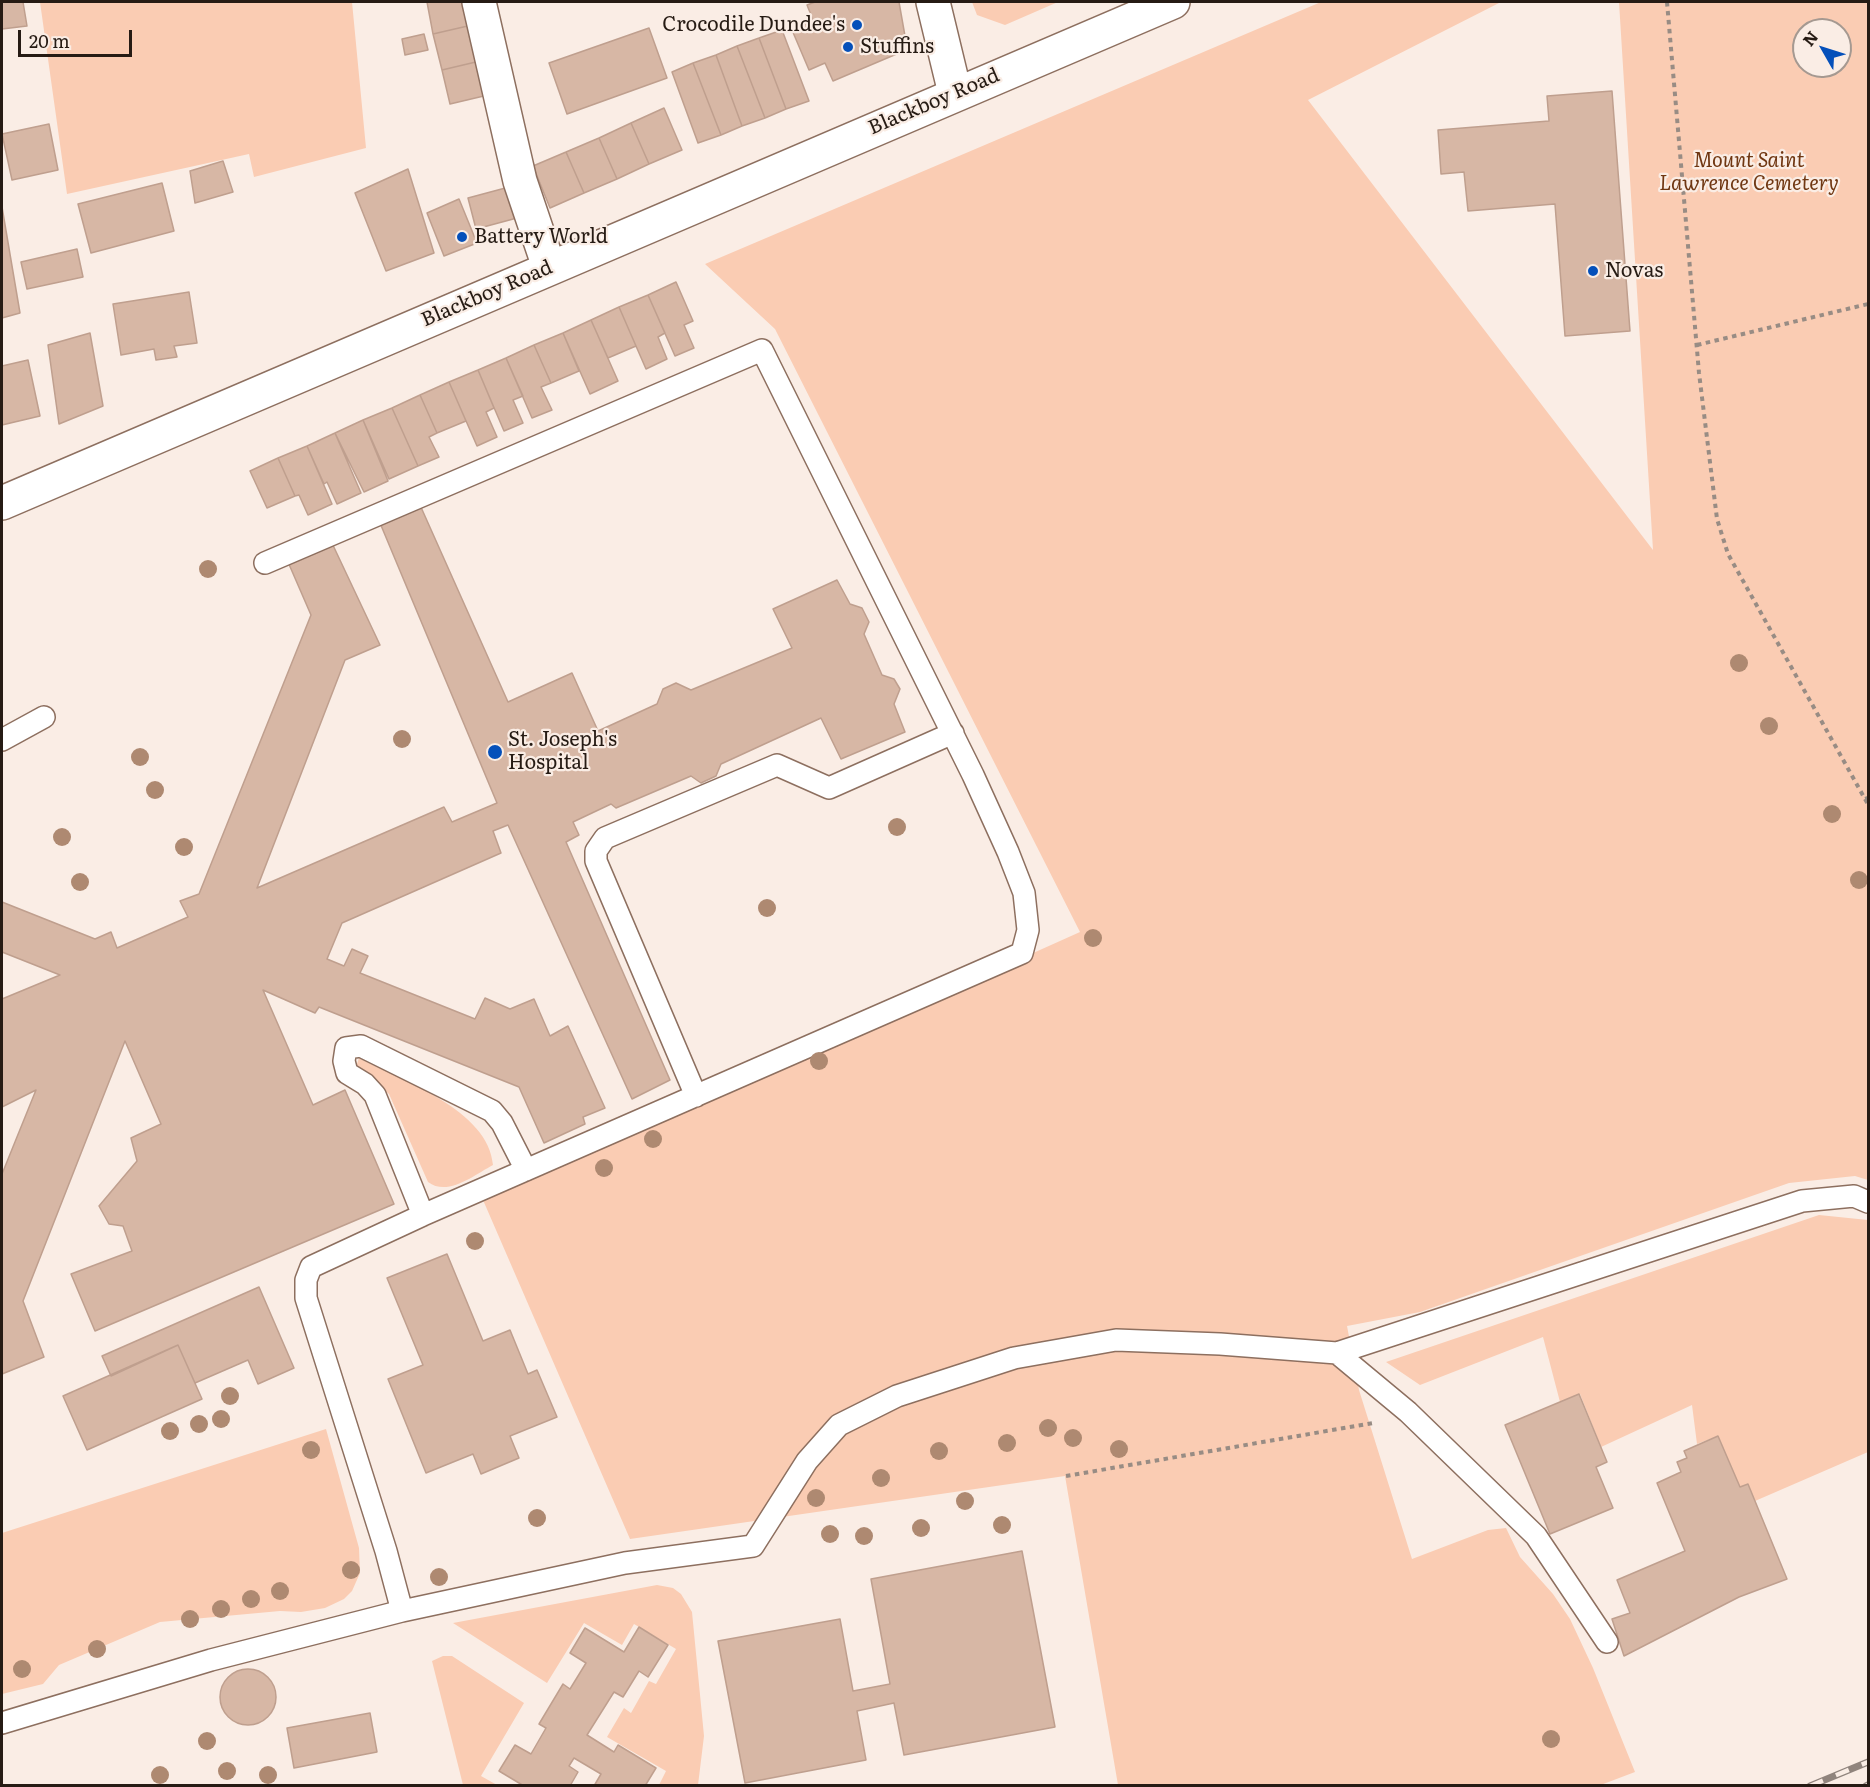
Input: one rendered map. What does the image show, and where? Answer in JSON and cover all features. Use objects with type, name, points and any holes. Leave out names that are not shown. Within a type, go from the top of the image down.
[{"type":"main road","points":[[479,2],[520,182],[549,267]]},
{"type":"main road","points":[[933,2],[954,93]]},
{"type":"main road","name":"Blackboy Road","points":[[2,502],[954,93],[1173,2]]},
{"type":"lane","points":[[265,563],[762,350],[953,733],[1024,893],[1028,930],[1022,953],[423,1215],[311,1267],[306,1298],[386,1551],[402,1611]]},
{"type":"lane","points":[[2,740],[44,717]]},
{"type":"lane","points":[[696,1096],[596,861],[596,851],[605,838],[777,765],[829,788],[953,733]]},
{"type":"lane","points":[[423,1215],[375,1095],[365,1084],[347,1073],[344,1061],[346,1048],[361,1047],[492,1111],[502,1123],[526,1170]]},
{"type":"lane","points":[[2,1723],[211,1660],[402,1611],[625,1563],[753,1546],[807,1461],[839,1425],[897,1396],[1014,1358],[1116,1340],[1220,1344],[1337,1353],[1802,1201],[1854,1196],[1869,1202]]},
{"type":"lane","points":[[1337,1353],[1408,1412],[1536,1536],[1607,1642]]},
{"type":"path","points":[[1667,2],[1697,345],[1717,519],[1728,554],[1869,804]]},
{"type":"path","points":[[1697,345],[1869,304]]},
{"type":"path","points":[[1065,1476],[1370,1424],[1408,1412]]},
{"type":"green space","points":[[40,2],[352,2],[366,148],[254,177],[249,154],[67,194]]},
{"type":"green space","points":[[972,2],[1058,2],[1005,25],[977,15]]},
{"type":"green space","name":"Mount Saint Lawrence Cemetery","points":[[1321,2],[1501,2],[1308,100],[1653,550],[1619,2],[1868,2],[1868,1180],[1855,1176],[1789,1183],[1420,1312],[1347,1326],[1359,1390],[1412,1559],[1488,1530],[1506,1528],[1520,1557],[1553,1594],[1570,1619],[1593,1668],[1635,1772],[1598,1786],[1118,1785],[1065,1476],[630,1539],[483,1200],[1080,932],[775,329],[705,264]]},
{"type":"green space","points":[[359,1058],[419,1087],[460,1113],[476,1128],[488,1146],[493,1165],[452,1186],[436,1186],[428,1182],[389,1094],[356,1067]]},
{"type":"green space","points":[[1819,1215],[1868,1220],[1868,1452],[1755,1501],[1740,1487],[1718,1436],[1697,1444],[1692,1405],[1601,1447],[1580,1394],[1560,1402],[1543,1337],[1420,1385],[1386,1362]]},
{"type":"green space","points":[[326,1429],[359,1548],[360,1573],[352,1591],[344,1599],[325,1608],[301,1612],[280,1611],[160,1622],[59,1665],[43,1684],[2,1694],[2,1533]]},
{"type":"green space","points":[[657,1585],[673,1588],[681,1594],[692,1612],[704,1736],[698,1785],[659,1785],[666,1771],[607,1737],[624,1708],[631,1713],[649,1681],[656,1684],[676,1649],[634,1624],[622,1645],[584,1623],[547,1683],[453,1623]]},
{"type":"green space","points":[[443,1656],[452,1656],[524,1703],[481,1776],[497,1785],[463,1785],[432,1661]]},
{"type":"building","points":[[2,2],[23,2],[27,26],[2,29]]},
{"type":"building","points":[[427,2],[467,2],[472,25],[433,34]]},
{"type":"building","name":"Stuffins","points":[[815,2],[899,2],[905,36],[894,41],[899,53],[833,81],[825,63],[809,70],[792,30],[813,20],[807,5]]},
{"type":"building","points":[[472,25],[480,61],[442,70],[433,34]]},
{"type":"building","points":[[649,28],[667,78],[567,114],[549,63]]},
{"type":"building","points":[[782,30],[809,101],[786,109],[759,38]]},
{"type":"building","points":[[424,34],[428,50],[405,55],[402,39]]},
{"type":"building","points":[[759,38],[786,109],[765,118],[737,46]]},
{"type":"building","points":[[737,46],[765,118],[742,126],[716,55]]},
{"type":"building","points":[[716,55],[742,126],[721,135],[693,63]]},
{"type":"building","points":[[480,61],[488,95],[450,104],[442,70]]},
{"type":"building","points":[[693,63],[721,135],[698,143],[672,72]]},
{"type":"building","name":"Novas","points":[[1612,91],[1630,331],[1565,336],[1555,204],[1468,211],[1464,172],[1441,174],[1438,130],[1549,121],[1547,96]]},
{"type":"building","points":[[664,108],[682,150],[649,164],[631,123]]},
{"type":"building","points":[[631,123],[649,164],[617,179],[599,138]]},
{"type":"building","points":[[49,124],[58,170],[12,180],[2,134]]},
{"type":"building","points":[[599,138],[617,179],[584,193],[566,152]]},
{"type":"building","points":[[566,152],[584,193],[550,208],[533,166]]},
{"type":"building","points":[[223,161],[233,192],[195,203],[190,171]]},
{"type":"building","points":[[408,169],[434,253],[386,271],[355,193]]},
{"type":"building","points":[[162,183],[174,231],[91,253],[78,204]]},
{"type":"building","points":[[509,187],[517,218],[476,229],[468,198]]},
{"type":"building","points":[[459,199],[477,243],[444,256],[427,213]]},
{"type":"building","points":[[2,207],[20,313],[2,318]]},
{"type":"building","points":[[77,249],[83,277],[27,289],[21,262]]},
{"type":"building","points":[[676,282],[693,321],[684,325],[694,348],[675,356],[648,295]]},
{"type":"building","points":[[189,292],[197,343],[174,346],[177,357],[156,360],[154,349],[121,355],[113,304]]},
{"type":"building","points":[[648,295],[665,333],[658,337],[667,359],[646,369],[619,307]]},
{"type":"building","points":[[619,307],[636,346],[608,358],[591,320]]},
{"type":"building","points":[[591,320],[618,381],[590,394],[563,333]]},
{"type":"building","points":[[90,333],[103,406],[59,424],[48,345]]},
{"type":"building","points":[[563,333],[579,371],[551,383],[534,345]]},
{"type":"building","points":[[534,345],[551,383],[541,387],[552,410],[532,418],[506,358]]},
{"type":"building","points":[[506,358],[523,396],[513,400],[523,423],[504,431],[478,370]]},
{"type":"building","points":[[28,360],[40,416],[2,425],[2,366]]},
{"type":"building","points":[[478,370],[494,408],[486,412],[497,437],[477,446],[449,382]]},
{"type":"building","points":[[449,382],[466,421],[437,433],[420,395]]},
{"type":"building","points":[[420,395],[437,433],[429,437],[439,457],[418,466],[392,408]]},
{"type":"building","points":[[392,408],[418,466],[389,479],[363,420]]},
{"type":"building","points":[[363,420],[388,481],[364,492],[335,433]]},
{"type":"building","points":[[335,433],[361,493],[337,504],[327,482],[324,484],[307,446]]},
{"type":"building","points":[[307,446],[332,504],[308,515],[299,495],[295,496],[278,458]]},
{"type":"building","points":[[278,458],[295,496],[267,508],[250,471]]},
{"type":"building","points":[[420,505],[508,702],[572,673],[598,731],[657,704],[663,689],[676,683],[691,690],[792,648],[773,609],[837,580],[850,604],[862,608],[869,622],[864,634],[882,675],[894,679],[900,689],[894,704],[905,732],[841,759],[821,718],[721,764],[716,776],[701,783],[691,776],[616,808],[611,804],[573,822],[579,835],[566,842],[670,1080],[632,1099],[508,825],[493,831],[501,853],[342,923],[327,959],[344,966],[352,949],[368,956],[360,973],[475,1019],[485,998],[510,1009],[534,999],[550,1036],[568,1026],[605,1108],[583,1117],[585,1124],[544,1143],[519,1087],[319,1007],[315,1013],[263,990],[313,1105],[345,1090],[394,1204],[95,1331],[71,1274],[132,1251],[123,1226],[109,1224],[99,1206],[137,1161],[131,1138],[161,1124],[125,1041],[23,1301],[44,1357],[2,1374],[2,1174],[36,1090],[2,1107],[2,999],[60,975],[2,952],[2,902],[95,939],[111,932],[117,948],[188,917],[180,901],[199,894],[311,615],[288,562],[331,541],[380,645],[345,660],[257,888],[444,807],[452,822],[497,803],[380,523]]},
{"type":"building","points":[[447,1254],[483,1341],[510,1330],[528,1374],[537,1370],[557,1417],[510,1436],[519,1458],[481,1474],[473,1454],[426,1473],[388,1379],[423,1365],[387,1278]]},
{"type":"building","points":[[259,1287],[294,1368],[258,1384],[248,1360],[195,1383],[178,1345],[111,1376],[102,1356]]},
{"type":"building","points":[[178,1345],[202,1399],[87,1450],[63,1396]]},
{"type":"building","points":[[1579,1394],[1607,1462],[1596,1467],[1613,1508],[1550,1534],[1505,1425]]},
{"type":"building","points":[[1718,1436],[1740,1487],[1748,1484],[1787,1579],[1739,1597],[1624,1656],[1612,1619],[1630,1613],[1617,1580],[1685,1551],[1657,1483],[1681,1472],[1677,1462],[1687,1458],[1684,1451]]},
{"type":"building","points":[[1022,1551],[1055,1727],[904,1755],[894,1703],[857,1711],[866,1760],[745,1783],[718,1641],[840,1619],[853,1691],[890,1684],[871,1579]]},
{"type":"building","points":[[639,1627],[668,1645],[648,1677],[639,1671],[623,1697],[614,1692],[587,1735],[614,1752],[618,1745],[656,1768],[645,1786],[594,1786],[601,1774],[574,1758],[569,1766],[578,1772],[570,1786],[524,1786],[499,1771],[515,1745],[531,1754],[546,1728],[539,1724],[563,1684],[570,1689],[586,1663],[570,1653],[585,1628],[624,1652]]},
{"type":"building","points":[[242,1669],[254,1669],[264,1673],[272,1681],[276,1697],[272,1713],[264,1721],[254,1725],[242,1725],[232,1721],[224,1713],[220,1703],[220,1691],[224,1681],[232,1673]]},
{"type":"building","points":[[370,1713],[377,1752],[294,1768],[287,1728]]},
{"type":"railway","points":[[1810,1786],[1868,1762]]},
{"type":"place","name":"Crocodile Dundee's","points":[[857,25]]},
{"type":"place","name":"Stuffins","points":[[848,47]]},
{"type":"place","name":"Battery World","points":[[462,237]]},
{"type":"place","name":"Novas","points":[[1593,271]]},
{"type":"place","name":"St. Joseph's Hospital","points":[[495,752]]}]
